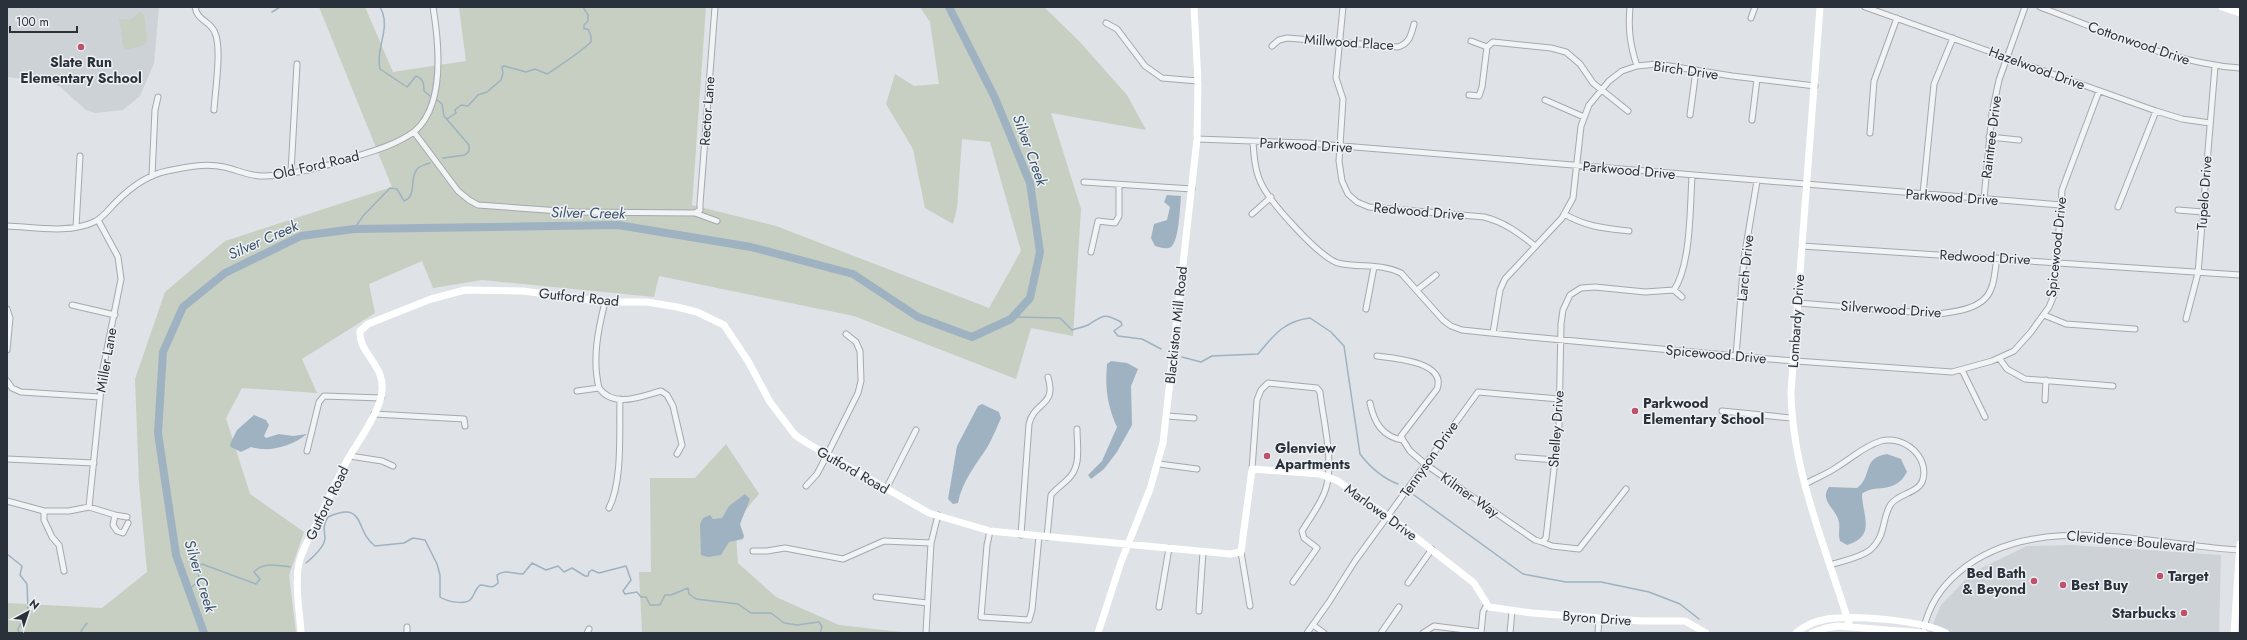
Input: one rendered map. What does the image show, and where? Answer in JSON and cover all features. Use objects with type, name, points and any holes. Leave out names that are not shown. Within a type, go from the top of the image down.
[{"type":"street","points":[[195,7],[198,16],[212,26],[218,39],[214,110]]},
{"type":"street","name":"Old Ford Road","points":[[7,226],[76,227],[98,220],[132,187],[152,176],[198,166],[222,167],[259,176],[291,172],[332,164],[370,152],[414,132],[427,114],[437,86],[433,7]]},
{"type":"street","name":"Rector Lane","points":[[695,213],[700,210],[714,7]]},
{"type":"street","name":"Blackiston Mill Road","points":[[1098,633],[1112,586],[1159,464],[1167,416],[1198,139],[1198,80],[1194,7]]},
{"type":"street","name":"Redwood Drive","points":[[1343,7],[1336,78],[1344,99],[1339,161],[1342,181],[1348,194],[1357,202],[1369,207],[1484,217],[1504,224],[1535,246]]},
{"type":"street","points":[[1630,7],[1628,30],[1630,46],[1637,66]]},
{"type":"street","points":[[1751,18],[1755,7]]},
{"type":"street","name":"Lombardy Drive","points":[[1820,7],[1791,418],[1805,484],[1851,630]]},
{"type":"street","name":"Hazelwood Drive","points":[[1865,7],[2156,111],[2182,119],[2210,123]]},
{"type":"street","name":"Raintree Drive","points":[[1984,199],[1989,137],[1999,80],[2025,7]]},
{"type":"street","name":"Cottonwood Drive","points":[[2040,7],[2138,44],[2198,63],[2240,68]]},
{"type":"street","points":[[2222,7],[2240,13]]},
{"type":"street","points":[[1870,133],[1874,81],[1897,18]]},
{"type":"street","points":[[1106,23],[1117,30],[1145,66],[1162,78],[1198,80]]},
{"type":"street","name":"Millwood Place","points":[[1272,46],[1279,40],[1287,38],[1398,47],[1406,44],[1411,37],[1414,24]]},
{"type":"street","points":[[1922,194],[1934,84],[1953,38]]},
{"type":"street","points":[[1472,41],[1487,47]]},
{"type":"street","points":[[1469,95],[1479,96],[1482,87],[1487,47],[1493,42],[1551,48],[1566,52],[1580,64],[1593,83],[1628,110]]},
{"type":"street","points":[[291,172],[297,64]]},
{"type":"street","name":"Birch Drive","points":[[1493,333],[1500,290],[1506,279],[1564,214],[1573,198],[1581,126],[1589,105],[1609,81],[1622,71],[1637,66],[1657,64],[1815,86]]},
{"type":"street","name":"Tupelo Drive","points":[[2186,319],[2198,273],[2215,66]]},
{"type":"street","points":[[1690,115],[1696,70]]},
{"type":"street","points":[[1752,120],[1757,79]]},
{"type":"street","name":"Spicewood Drive","points":[[1253,142],[1256,169],[1263,187],[1293,225],[1323,256],[1338,263],[1392,268],[1401,273],[1443,320],[1451,326],[1462,330],[1794,361],[1952,372],[1999,358],[2014,351],[2044,315],[2054,295],[2062,190],[2099,91]]},
{"type":"street","points":[[152,176],[155,110],[158,97]]},
{"type":"street","points":[[1545,100],[1584,117]]},
{"type":"street","points":[[2118,207],[2156,111]]},
{"type":"street","points":[[414,132],[458,191],[478,205],[574,212],[695,213],[717,221]]},
{"type":"street","points":[[1989,137],[2019,140]]},
{"type":"street","name":"Parkwood Drive","points":[[1198,139],[1306,143],[1692,176],[2061,205]]},
{"type":"street","points":[[76,227],[78,165],[80,156]]},
{"type":"street","points":[[1682,297],[1674,290],[1679,283],[1685,264],[1692,176]]},
{"type":"street","name":"Larch Drive","points":[[1736,356],[1744,258],[1757,181]]},
{"type":"street","points":[[1084,182],[1192,189]]},
{"type":"street","points":[[1091,252],[1098,222],[1115,223],[1118,216],[1119,185]]},
{"type":"street","points":[[1252,214],[1271,198]]},
{"type":"street","points":[[2178,210],[2203,212]]},
{"type":"street","points":[[1564,214],[1581,224],[1629,231]]},
{"type":"street","name":"Miller Lane","points":[[90,507],[100,397],[121,279],[120,261],[98,220]]},
{"type":"street","name":"Redwood Drive","points":[[1802,246],[2240,275]]},
{"type":"street","name":"Silverwood Drive","points":[[1798,303],[1937,314],[1954,312],[1977,305],[1985,298],[1991,290],[1997,258]]},
{"type":"street","points":[[1366,309],[1374,267]]},
{"type":"street","points":[[1417,290],[1436,275]]},
{"type":"street","name":"Shelley Drive","points":[[1542,542],[1546,538],[1555,460],[1559,399],[1559,340],[1563,310],[1570,295],[1581,288],[1595,287],[1645,292],[1674,290]]},
{"type":"street","name":"Gutford Road","points":[[301,633],[298,570],[304,550],[350,456],[374,414],[381,398],[383,386],[381,377],[359,337],[360,331],[368,324],[431,299],[465,290],[523,291],[605,302],[648,302],[677,307],[703,314],[724,325],[748,361],[770,402],[787,426],[807,444],[911,504],[938,515],[990,531],[1128,544]]},
{"type":"street","points":[[605,302],[597,338],[596,362],[599,388],[609,396],[620,399],[642,398],[661,391],[667,395],[673,406],[682,445],[677,454]]},
{"type":"street","points":[[72,305],[115,315]]},
{"type":"street","points":[[7,309],[10,318],[7,350]]},
{"type":"street","points":[[2044,315],[2066,324],[2135,329]]},
{"type":"street","points":[[806,486],[817,474],[858,393],[861,381],[860,351],[856,342],[846,334]]},
{"type":"street","points":[[1370,403],[1373,415],[1381,430],[1392,438],[1403,440],[1402,436],[1440,383],[1438,376],[1411,360],[1377,356]]},
{"type":"street","points":[[1999,358],[2007,369],[2025,378],[2113,386]]},
{"type":"street","points":[[1962,370],[1985,417]]},
{"type":"street","points":[[1021,535],[1031,415],[1048,400],[1051,388],[1048,378]]},
{"type":"street","points":[[2045,400],[2046,380]]},
{"type":"street","points":[[7,381],[12,388],[21,392],[100,397]]},
{"type":"street","points":[[1250,606],[1241,552],[1252,469],[1257,400],[1261,390],[1268,383],[1312,387],[1320,392],[1329,465],[1325,491],[1302,531],[1304,538],[1317,548],[1293,582]]},
{"type":"street","points":[[577,391],[599,388]]},
{"type":"street","name":"Tennyson Drive","points":[[1307,633],[1355,561],[1478,392],[1559,399]]},
{"type":"street","points":[[307,451],[319,402],[324,396],[381,398]]},
{"type":"street","points":[[609,508],[614,499],[617,473],[620,399]]},
{"type":"street","points":[[1722,411],[1791,418]]},
{"type":"street","points":[[374,414],[432,416],[464,419],[465,426]]},
{"type":"street","points":[[1167,416],[1194,418]]},
{"type":"street","points":[[886,489],[916,430]]},
{"type":"street","points":[[1047,537],[1051,495],[1068,479],[1079,456],[1077,430]]},
{"type":"street","name":"Kilmer Way","points":[[1403,440],[1410,451],[1425,464],[1535,540],[1552,546],[1579,549],[1626,488]]},
{"type":"street","points":[[1805,484],[1827,473],[1870,445],[1883,440],[1901,442],[1912,448],[1921,458],[1924,468],[1923,480],[1916,489],[1899,497],[1891,504],[1884,529],[1875,545],[1868,552],[1830,565]]},
{"type":"street","points":[[350,456],[382,461],[393,466]]},
{"type":"street","points":[[1518,457],[1555,460]]},
{"type":"street","points":[[7,459],[94,463]]},
{"type":"street","points":[[1159,464],[1197,469]]},
{"type":"street","name":"Marlowe Drive","points":[[1252,469],[1320,474],[1338,481],[1432,549],[1474,583],[1481,592],[1487,604]]},
{"type":"street","points":[[7,501],[44,511],[69,511],[90,507],[115,516],[128,517]]},
{"type":"street","points":[[44,511],[44,520],[52,537],[59,545],[64,571]]},
{"type":"street","points":[[926,633],[930,543],[938,515]]},
{"type":"street","points":[[115,516],[113,525],[117,531],[123,533],[128,523]]},
{"type":"street","points":[[990,531],[986,545],[981,617],[1029,620],[1032,610],[1039,536]]},
{"type":"street","name":"Clevidence Boulevard","points":[[1924,630],[1935,598],[1950,580],[1968,564],[1991,552],[2017,542],[2060,536],[2088,536],[2240,548]]},
{"type":"street","points":[[752,551],[767,551],[785,548],[843,560],[884,541],[930,543]]},
{"type":"street","points":[[1128,544],[1230,554],[1241,552]]},
{"type":"street","points":[[1159,607],[1168,548]]},
{"type":"street","points":[[2234,633],[2240,548]]},
{"type":"street","points":[[1408,583],[1432,549]]},
{"type":"street","points":[[1199,611],[1203,552]]},
{"type":"street","points":[[876,597],[927,603]]},
{"type":"street","points":[[1422,633],[1434,626],[1481,632],[1483,612],[1487,604]]},
{"type":"street","name":"Byron Drive","points":[[1487,604],[1489,607],[1512,611],[1599,618],[1685,621],[1706,633]]},
{"type":"street","points":[[1381,633],[1399,607]]},
{"type":"street","points":[[1510,633],[1512,611]]},
{"type":"street","points":[[1796,633],[1815,622],[1847,617],[1946,633]]},
{"type":"street","points":[[1598,633],[1599,618]]},
{"type":"street","points":[[1313,625],[1324,633]]},
{"type":"street","points":[[407,627],[407,633]]},
{"type":"street","points":[[1812,633],[1826,628],[1851,630],[1924,630]]},
{"type":"shaded area","name":"Slate Run Elementary School","points":[[7,7],[159,7],[154,63],[140,96],[123,110],[95,113],[86,110],[59,86],[40,81],[7,77]]},
{"type":"shaded area","points":[[2070,545],[2221,555],[2219,633],[1929,633],[1941,605],[1973,572],[2027,546]]},
{"type":"green space","points":[[319,7],[365,7],[393,72],[466,61],[459,7],[706,7],[692,205],[776,226],[989,308],[1021,251],[990,142],[962,139],[957,208],[953,224],[925,208],[913,149],[886,104],[895,74],[914,86],[939,84],[930,22],[920,7],[1044,7],[1079,41],[1127,95],[1146,130],[1051,113],[1081,209],[1073,336],[1031,328],[1016,379],[854,316],[659,276],[654,297],[482,280],[433,288],[422,261],[369,284],[375,313],[302,359],[317,393],[242,388],[226,418],[250,494],[304,532],[289,575],[296,633],[7,633],[7,603],[102,608],[147,572],[139,483],[135,379],[165,292],[225,241],[392,187]]},
{"type":"green space","points":[[139,12],[144,14],[147,42],[142,46],[124,50],[122,39],[124,37],[122,37],[119,19],[130,20]]},
{"type":"green space","points":[[726,444],[759,494],[745,511],[738,526],[738,563],[776,597],[839,625],[910,633],[642,632],[639,572],[651,572],[650,478],[695,478]]},
{"type":"water","points":[[1167,195],[1181,196],[1179,223],[1176,238],[1171,247],[1165,248],[1155,246],[1151,238],[1154,224],[1167,220],[1170,207],[1164,202]]},
{"type":"water","points":[[1111,361],[1127,363],[1138,369],[1131,386],[1132,425],[1117,452],[1104,469],[1091,479],[1088,475],[1102,461],[1117,427],[1109,404],[1106,381],[1107,364]]},
{"type":"water","points":[[982,404],[999,412],[1001,418],[988,446],[966,480],[958,503],[953,504],[948,499],[957,446],[978,406]]},
{"type":"water","points":[[254,415],[266,420],[269,425],[264,436],[266,438],[279,434],[293,436],[307,434],[294,442],[273,449],[258,449],[251,447],[241,452],[231,447],[230,444],[237,430]]},
{"type":"water","points":[[1887,454],[1901,459],[1907,472],[1902,479],[1890,487],[1872,489],[1862,494],[1866,524],[1865,530],[1862,536],[1856,541],[1847,545],[1840,541],[1839,522],[1827,501],[1826,492],[1829,487],[1857,488],[1865,479],[1870,464],[1874,459]]},
{"type":"water","points":[[745,494],[750,499],[740,524],[744,536],[743,539],[729,542],[721,555],[708,557],[701,555],[700,524],[703,518],[710,515],[713,519],[722,518],[729,506]]},
{"type":"waterway","points":[[272,12],[280,7]]},
{"type":"waterway","points":[[380,7],[384,22],[379,61],[380,69],[407,87],[416,76],[420,78],[423,82],[424,91],[430,96]]},
{"type":"waterway","points":[[447,119],[456,113],[455,110],[461,105],[468,106],[478,95],[487,92],[501,80],[503,73],[502,67],[504,66],[526,72],[535,69],[547,74],[586,47],[591,42],[591,36],[588,29],[584,29],[584,25],[588,21],[588,15],[583,7]]},
{"type":"waterway","name":"Silver Creek","points":[[204,633],[176,555],[158,433],[163,352],[183,307],[225,273],[301,236],[354,229],[618,225],[751,247],[853,274],[918,317],[972,337],[1011,319],[1030,298],[1040,252],[1030,183],[995,98],[949,7]]},
{"type":"waterway","points":[[437,100],[442,104],[444,116],[469,145],[469,151],[465,155],[443,158]]},
{"type":"waterway","points":[[354,229],[363,216],[390,188],[397,189],[404,201],[408,199],[411,195],[415,172],[419,167],[430,163]]},
{"type":"waterway","points":[[1013,317],[1060,318],[1072,330],[1088,325],[1100,317],[1107,316],[1121,322],[1122,325],[1114,331],[1118,336],[1142,339],[1161,349]]},
{"type":"waterway","points":[[1182,357],[1201,362],[1212,356],[1258,354],[1280,330],[1293,322],[1310,318],[1331,332],[1344,346],[1360,454],[1377,472],[1398,484]]},
{"type":"waterway","points":[[1414,495],[1523,574],[1566,582],[1601,582],[1649,592],[1680,604],[1699,619]]},
{"type":"waterway","points":[[306,563],[323,545],[325,538],[324,529],[328,517],[349,512],[358,520],[364,533],[375,546],[404,543],[413,538],[425,540],[437,564],[440,575],[440,597],[447,600],[460,602],[468,601],[480,585],[490,587],[496,585],[498,583],[497,575],[500,573],[510,572],[523,574],[532,563],[546,570],[558,566],[564,572],[572,568],[585,576],[588,576],[589,572],[592,570],[599,573],[626,566],[631,580],[623,591],[625,594],[637,592],[641,597],[646,597],[650,605],[660,605],[665,595],[671,595],[688,588],[689,594],[696,599],[738,604],[751,613],[771,613],[784,623],[797,625],[819,622],[822,627],[820,633]]},
{"type":"waterway","points":[[7,554],[22,566],[20,575],[27,584],[28,610],[18,629],[19,633]]},
{"type":"waterway","points":[[188,590],[199,581],[198,567],[202,564],[256,584],[260,579],[254,572],[258,569],[266,565],[290,567]]},
{"type":"waterway","points":[[82,633],[81,631],[87,623]]},
{"type":"place","name":"Slate Run Elementary School","points":[[81,47]]},
{"type":"place","name":"Parkwood Elementary School","points":[[1635,411]]},
{"type":"place","name":"Glenview Apartments","points":[[1267,456]]},
{"type":"place","name":"Target","points":[[2160,576]]},
{"type":"place","name":"Bed Bath & Beyond","points":[[2034,581]]},
{"type":"place","name":"Best Buy","points":[[2063,585]]},
{"type":"place","name":"Starbucks","points":[[2184,613]]}]
